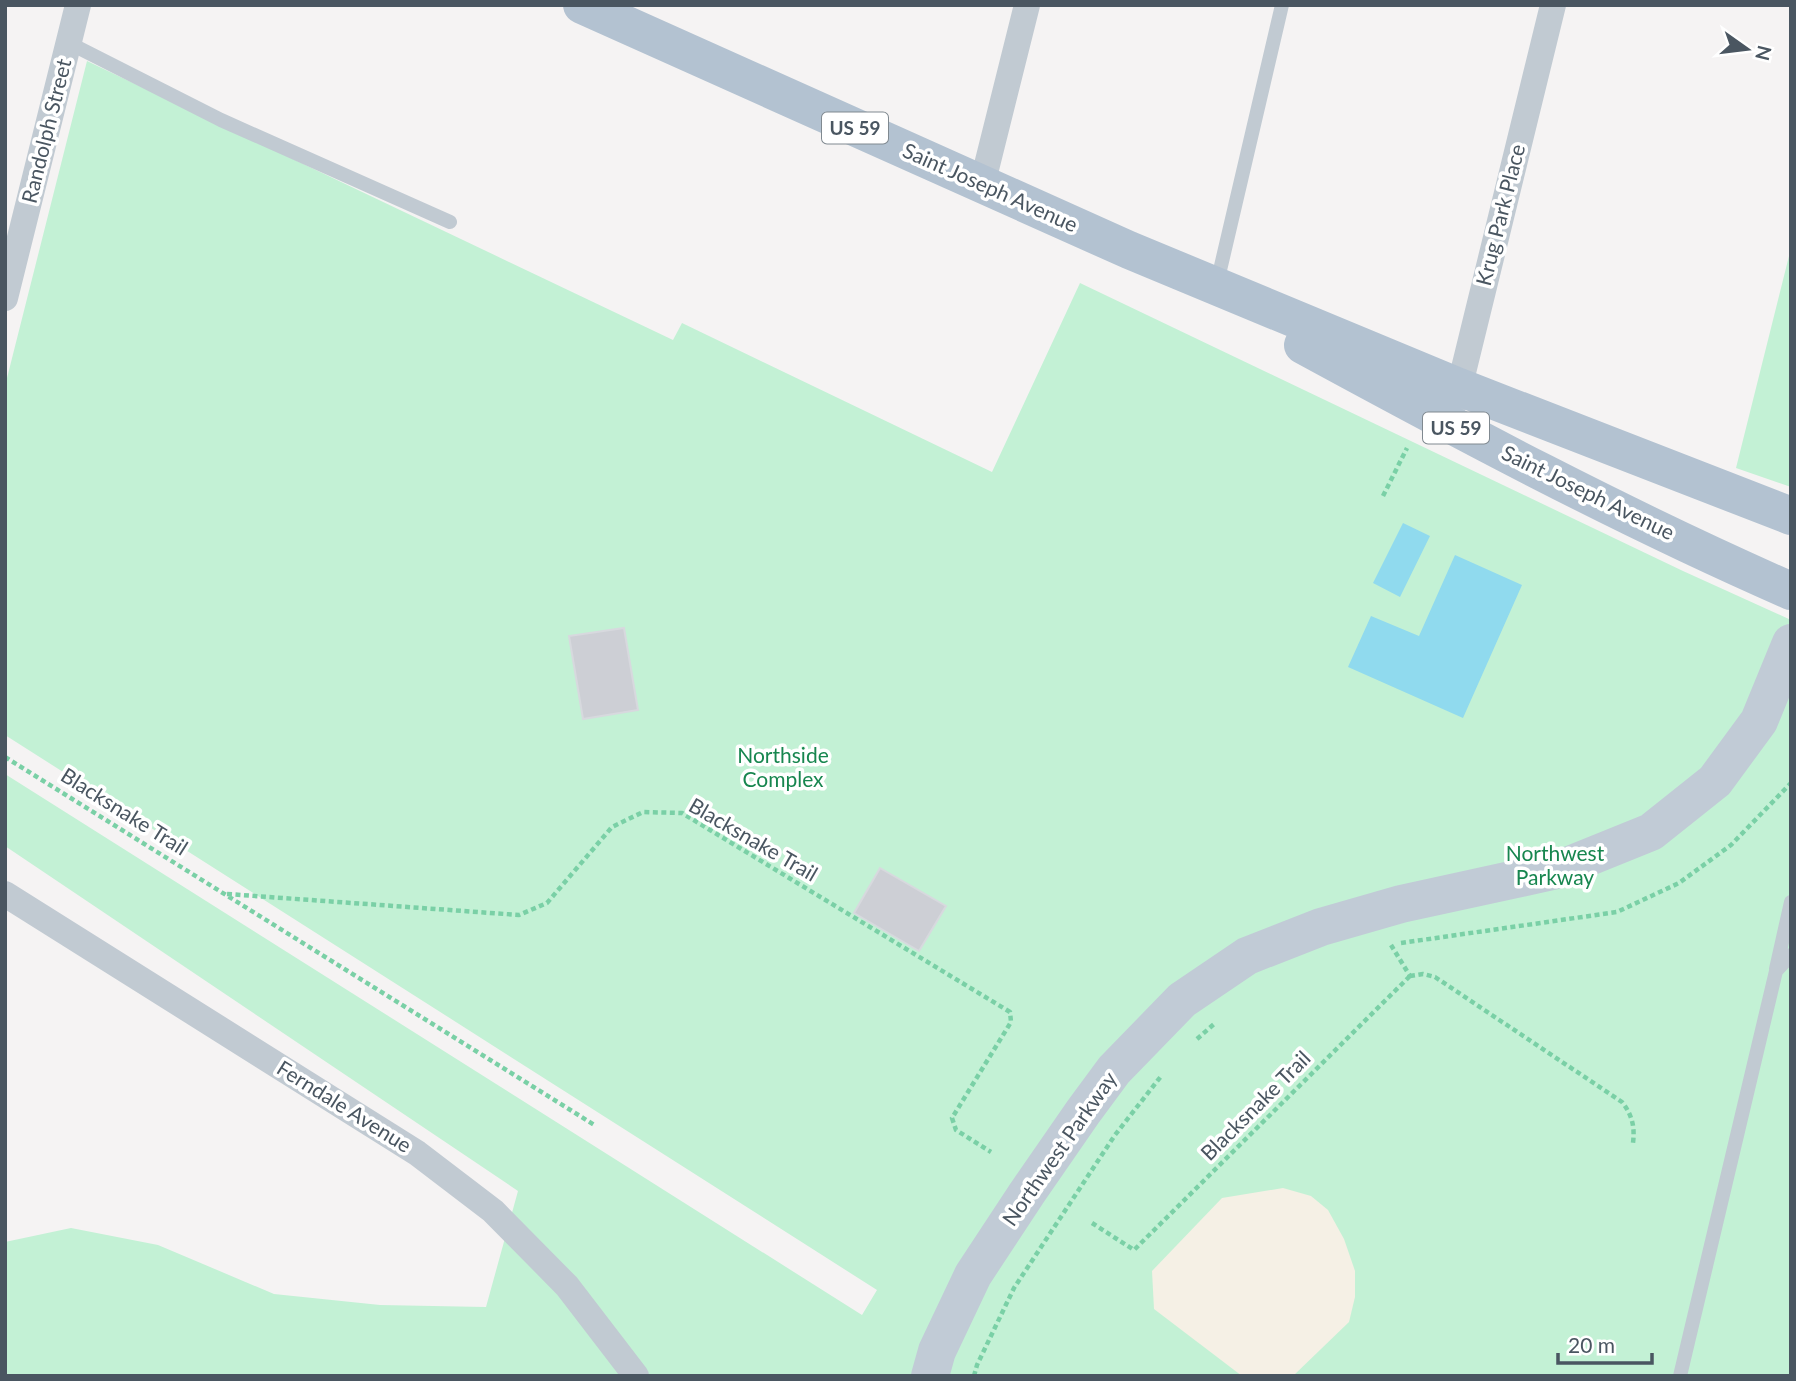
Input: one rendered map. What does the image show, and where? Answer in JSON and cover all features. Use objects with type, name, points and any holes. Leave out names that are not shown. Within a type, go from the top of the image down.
[{"type":"main road","name":"Saint Joseph Avenue","points":[[582,5],[1129,250],[1459,387],[1791,516]]},
{"type":"main road","name":"Saint Joseph Avenue","points":[[1129,250],[1450,425],[1791,591]]},
{"type":"street","name":"Randolph Street","points":[[5,298],[10,254],[78,5]]},
{"type":"street","points":[[982,185],[1027,5]]},
{"type":"street","name":"Krug Park Place","points":[[1450,425],[1553,5]]},
{"type":"street","name":"Northwest Parkway","points":[[930,1376],[937,1351],[973,1275],[1027,1193],[1114,1070],[1182,1000],[1247,956],[1321,927],[1401,904],[1557,870],[1651,832],[1715,781],[1759,721],[1791,643]]},
{"type":"street","name":"Ferndale Avenue","points":[[5,894],[417,1153],[493,1211],[558,1276],[636,1376]]},
{"type":"lane","points":[[1216,285],[1282,5]]},
{"type":"lane","points":[[69,43],[221,120],[450,222]]},
{"type":"lane","points":[[1680,1376],[1791,902]]},
{"type":"lane","points":[[1776,971],[1791,955]]},
{"type":"path","points":[[1382,496],[1407,448]]},
{"type":"path","name":"Blacksnake Trail","points":[[5,757],[596,1126]]},
{"type":"path","points":[[1378,946],[1617,912],[1679,883],[1731,845],[1791,783]]},
{"type":"path","name":"Blacksnake Trail","points":[[227,894],[519,915],[547,903],[612,827],[643,812],[682,813],[1010,1012],[1011,1022],[952,1118],[956,1130],[991,1152]]},
{"type":"path","points":[[1391,944],[1410,976],[1423,974],[1435,977],[1622,1102],[1630,1112],[1635,1128],[1633,1143]]},
{"type":"path","name":"Blacksnake Trail","points":[[1093,1223],[1134,1250],[1410,976]]},
{"type":"path","points":[[1196,1039],[1217,1021]]},
{"type":"path","points":[[974,1376],[1014,1288],[1115,1135],[1168,1067]]},
{"type":"green space","name":"Northside Complex","points":[[87,61],[673,340],[682,323],[992,472],[1080,283],[1791,620],[1791,1376],[5,1376],[5,1242],[71,1228],[158,1245],[274,1294],[380,1305],[486,1307],[518,1191],[5,846],[5,774],[862,1315],[877,1290],[5,735],[5,386]]},
{"type":"green space","points":[[1791,248],[1791,487],[1736,468]]},
{"type":"sand","points":[[1283,1188],[1311,1196],[1328,1210],[1344,1239],[1355,1271],[1355,1297],[1349,1322],[1293,1376],[1242,1376],[1154,1309],[1152,1271],[1222,1198]]},
{"type":"water","points":[[1403,523],[1430,536],[1400,597],[1373,583]]},
{"type":"water","points":[[1455,555],[1522,585],[1463,718],[1348,667],[1371,616],[1419,636]]},
{"type":"building","points":[[624,628],[638,710],[583,719],[569,636]]},
{"type":"building","points":[[880,868],[946,906],[919,951],[854,913]]}]
